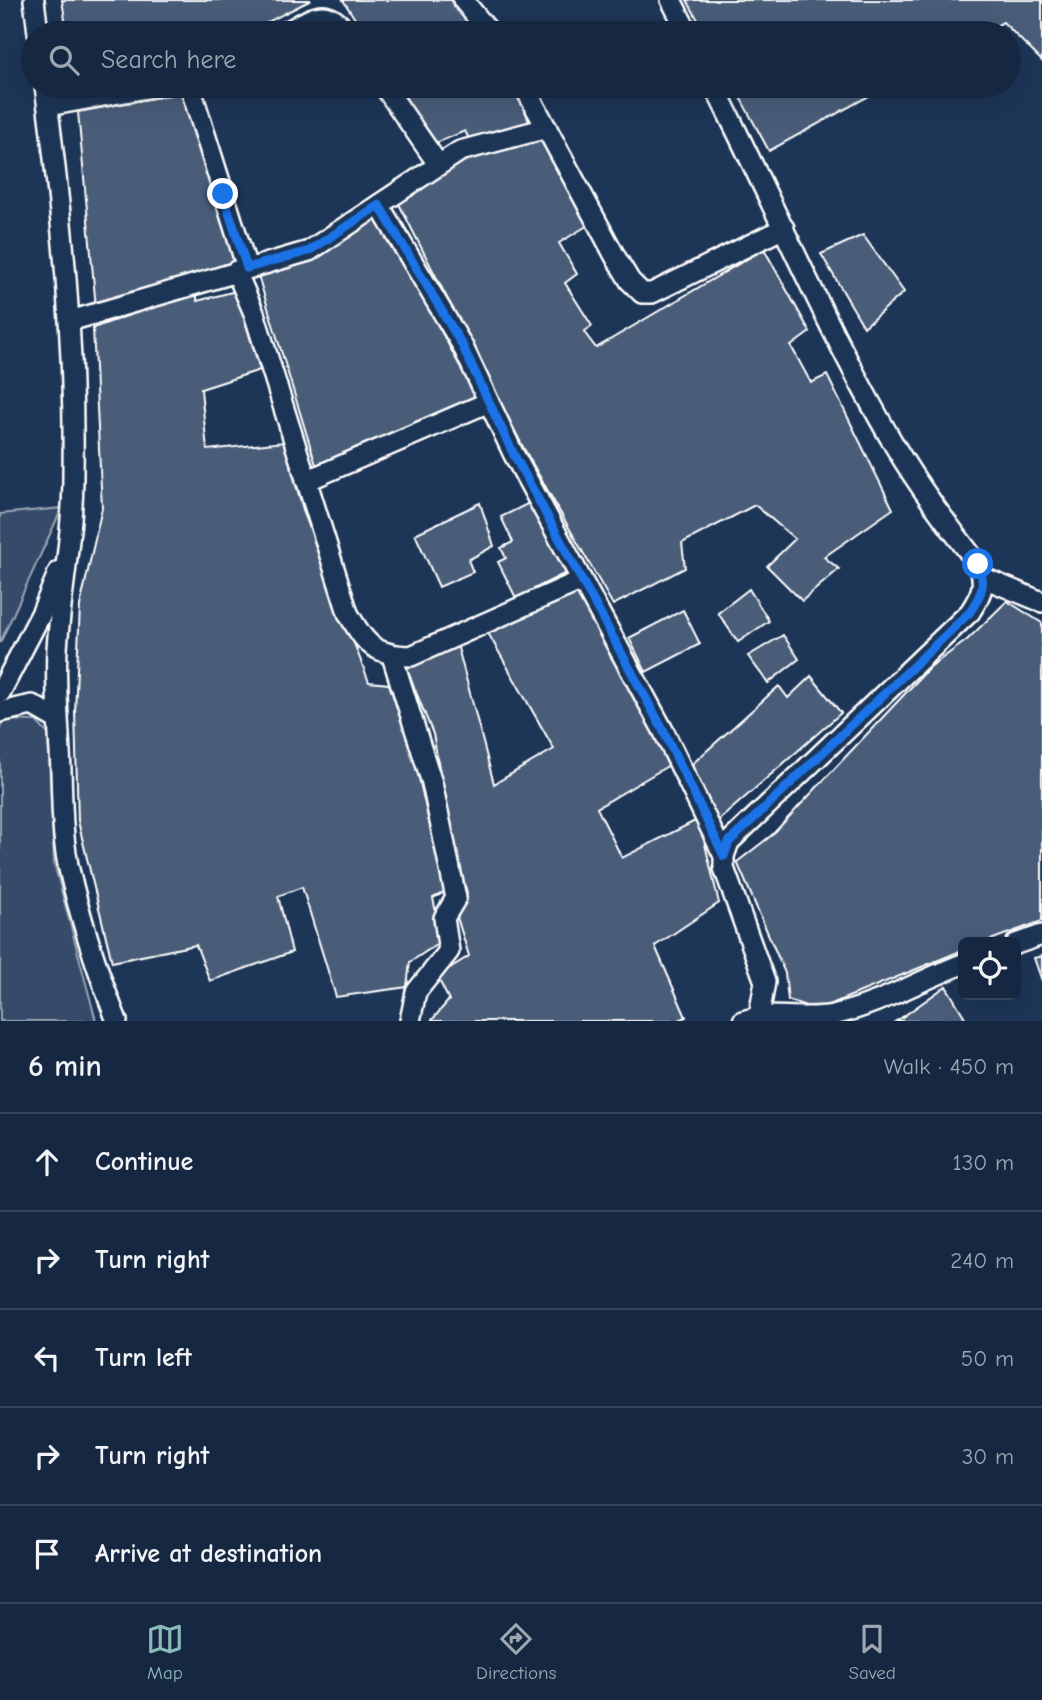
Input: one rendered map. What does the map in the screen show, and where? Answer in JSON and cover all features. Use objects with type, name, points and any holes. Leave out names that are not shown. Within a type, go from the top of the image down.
[{"type":"street","points":[[33,0],[36,21]]},
{"type":"street","points":[[463,0],[480,21]]},
{"type":"street","points":[[671,0],[682,21]]},
{"type":"street","points":[[309,21],[321,15],[329,15],[339,21]]},
{"type":"street","points":[[47,98],[61,202],[71,321],[73,473],[70,545],[58,648],[58,720],[67,862],[94,959],[117,1021]]},
{"type":"street","points":[[48,106],[92,98]]},
{"type":"street","points":[[193,98],[254,313],[306,481],[348,613],[360,636],[376,650],[393,656],[411,656],[582,580]]},
{"type":"street","points":[[392,98],[438,164]]},
{"type":"street","points":[[531,98],[616,258],[630,281],[642,293],[652,293],[784,228]]},
{"type":"street","points":[[720,98],[892,442],[920,486],[978,564],[984,578],[982,593],[970,612],[729,842],[724,856],[724,868],[765,982],[751,1018],[831,1015],[866,1005],[958,966]]},
{"type":"street","points":[[71,321],[309,251],[460,150],[547,128]]},
{"type":"street","points":[[379,205],[462,345],[489,402],[663,730],[724,856]]},
{"type":"street","points":[[306,481],[489,402]]},
{"type":"street","points":[[0,693],[42,612],[70,545]]},
{"type":"street","points":[[984,578],[1042,602]]},
{"type":"street","points":[[393,656],[432,783],[456,898],[444,918],[449,951],[416,992],[410,1021]]},
{"type":"street","points":[[0,712],[32,705],[58,720]]},
{"type":"street","points":[[1021,942],[1042,935]]},
{"type":"shaded area","points":[[62,508],[0,643],[0,514]]},
{"type":"shaded area","points":[[3,720],[36,721],[48,734],[54,863],[96,1021],[0,1021],[0,728]]},
{"type":"building","points":[[62,0],[311,0],[270,21],[65,21]]},
{"type":"building","points":[[343,0],[455,0],[472,21],[356,21]]},
{"type":"building","points":[[687,0],[1042,0],[1042,61],[1021,40],[1021,21],[698,21]]},
{"type":"building","points":[[154,98],[188,98],[238,260],[96,308],[78,112]]},
{"type":"building","points":[[406,98],[521,98],[530,125],[470,141],[465,131],[436,143]]},
{"type":"building","points":[[740,98],[865,98],[769,151]]},
{"type":"building","points":[[543,139],[590,224],[559,243],[577,274],[565,283],[592,326],[584,332],[596,348],[764,249],[810,332],[791,346],[811,383],[827,375],[893,509],[824,557],[839,569],[802,601],[767,566],[795,539],[755,505],[682,543],[685,568],[613,605],[524,449],[399,204],[461,159]]},
{"type":"building","points":[[380,217],[476,396],[316,465],[257,272],[318,256]]},
{"type":"building","points":[[863,235],[904,292],[864,327],[821,254]]},
{"type":"building","points":[[197,291],[197,301],[236,291],[260,370],[201,389],[207,450],[284,442],[304,513],[369,682],[389,684],[415,760],[445,892],[433,898],[442,941],[410,962],[407,987],[336,997],[302,887],[278,896],[292,952],[210,981],[196,945],[112,962],[78,821],[75,712],[80,606],[102,508],[93,328]]},
{"type":"building","points":[[533,501],[568,572],[516,598],[498,562],[506,558],[501,548],[513,542],[501,517]]},
{"type":"building","points":[[480,503],[494,546],[468,560],[473,572],[439,587],[415,534]]},
{"type":"building","points":[[749,589],[769,621],[738,642],[718,613]]},
{"type":"building","points":[[579,591],[671,764],[597,808],[622,858],[699,819],[719,903],[655,946],[686,1017],[676,1021],[432,1020],[449,1000],[437,976],[469,956],[456,914],[467,893],[452,839],[433,734],[405,665],[457,644],[494,784],[554,749],[488,633]]},
{"type":"building","points":[[1007,601],[1042,623],[1042,921],[999,937],[958,937],[958,952],[824,1007],[806,1006],[788,1000],[785,973],[737,862],[772,835],[930,667],[967,640]]},
{"type":"building","points":[[683,610],[700,644],[646,672],[629,638]]},
{"type":"building","points":[[783,635],[799,659],[768,683],[748,656]]},
{"type":"building","points":[[811,676],[841,713],[718,821],[691,765],[779,686],[788,698]]},
{"type":"building","points":[[1042,956],[1042,981],[1034,958]]},
{"type":"building","points":[[946,986],[967,1021],[896,1021],[901,1018]]},
{"type":"route","points":[[223,194],[247,268],[309,251],[379,205],[462,345],[513,453],[663,730],[724,856],[729,842],[970,612],[982,593],[984,578],[978,564]]}]
